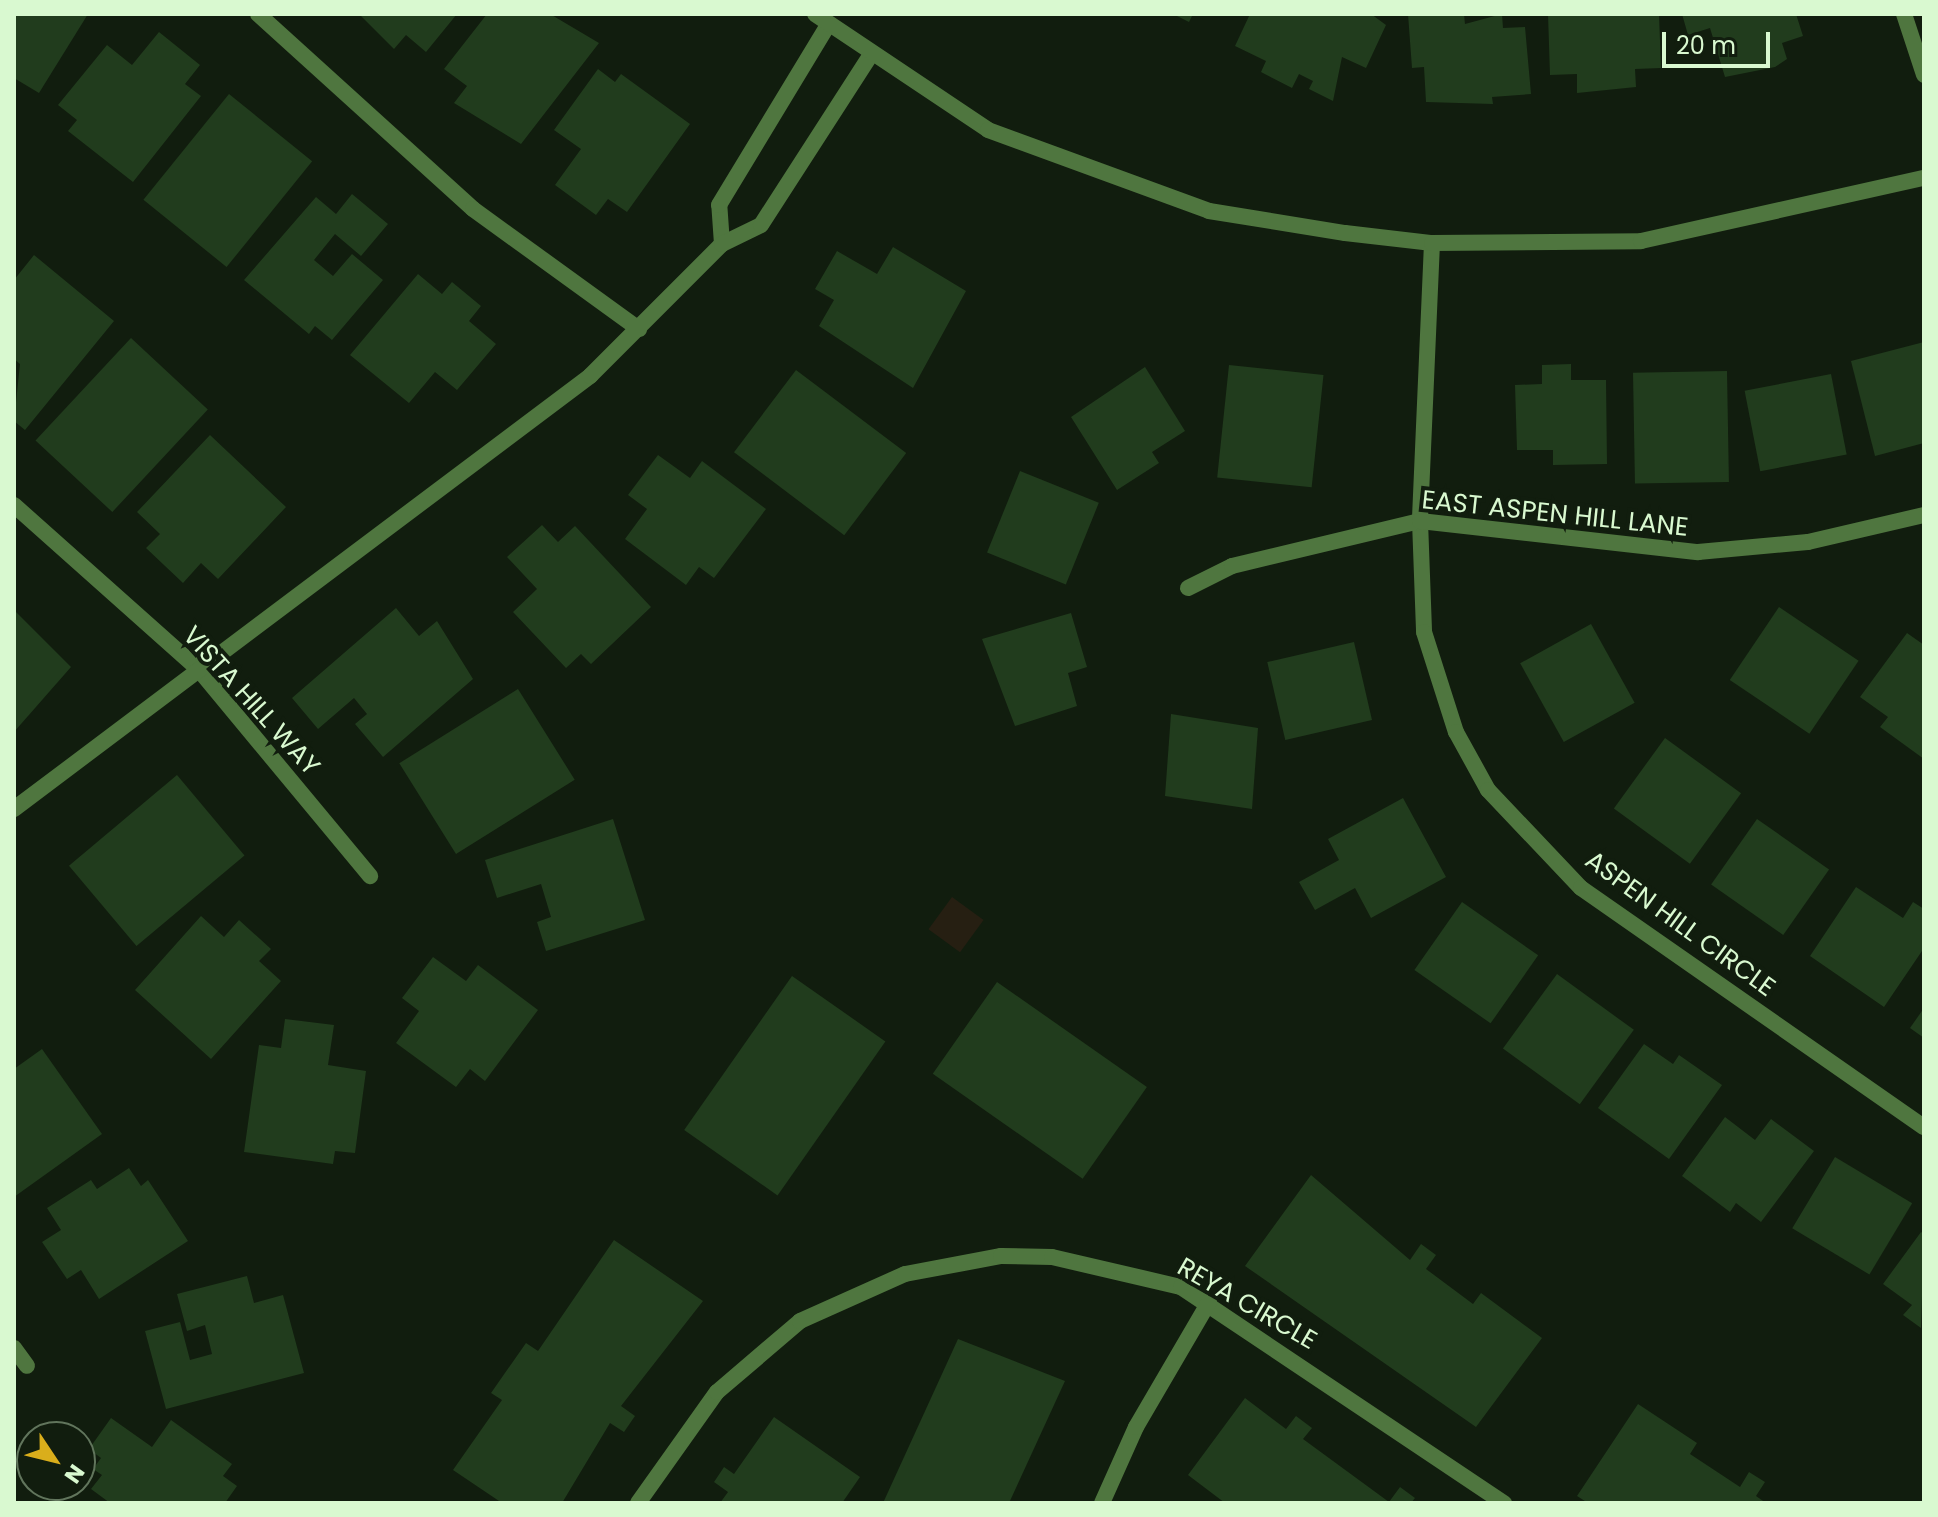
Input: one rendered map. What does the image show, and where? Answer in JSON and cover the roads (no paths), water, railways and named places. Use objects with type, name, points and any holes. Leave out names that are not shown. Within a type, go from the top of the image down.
[{"type":"street","points":[[258,14],[473,209],[639,329]]},
{"type":"street","points":[[1904,14],[1924,75]]},
{"type":"street","points":[[722,244],[719,205],[821,20],[870,56],[988,130],[1111,179],[1209,211],[1432,243],[1641,241],[1924,178]]},
{"type":"street","points":[[14,809],[590,376],[722,244],[761,225],[870,56]]},
{"type":"street","name":"ASPEN HILL CIRCLE","points":[[1432,243],[1420,521],[1424,632],[1456,732],[1488,790],[1581,888],[1924,1127]]},
{"type":"street","name":"VISTA HILL WAY","points":[[14,505],[199,670],[370,876]]},
{"type":"street","name":"EAST ASPEN HILL LANE","points":[[1188,588],[1232,566],[1420,521],[1698,552],[1808,542],[1924,515]]},
{"type":"street","name":"REYA CIRCLE","points":[[638,1503],[748,1361],[800,1321],[905,1274],[1001,1256],[1052,1257],[1150,1276],[1209,1302],[1504,1503]]},
{"type":"street","points":[[1102,1503],[1136,1427],[1209,1302]]},
{"type":"street","points":[[14,1348],[27,1366]]}]
